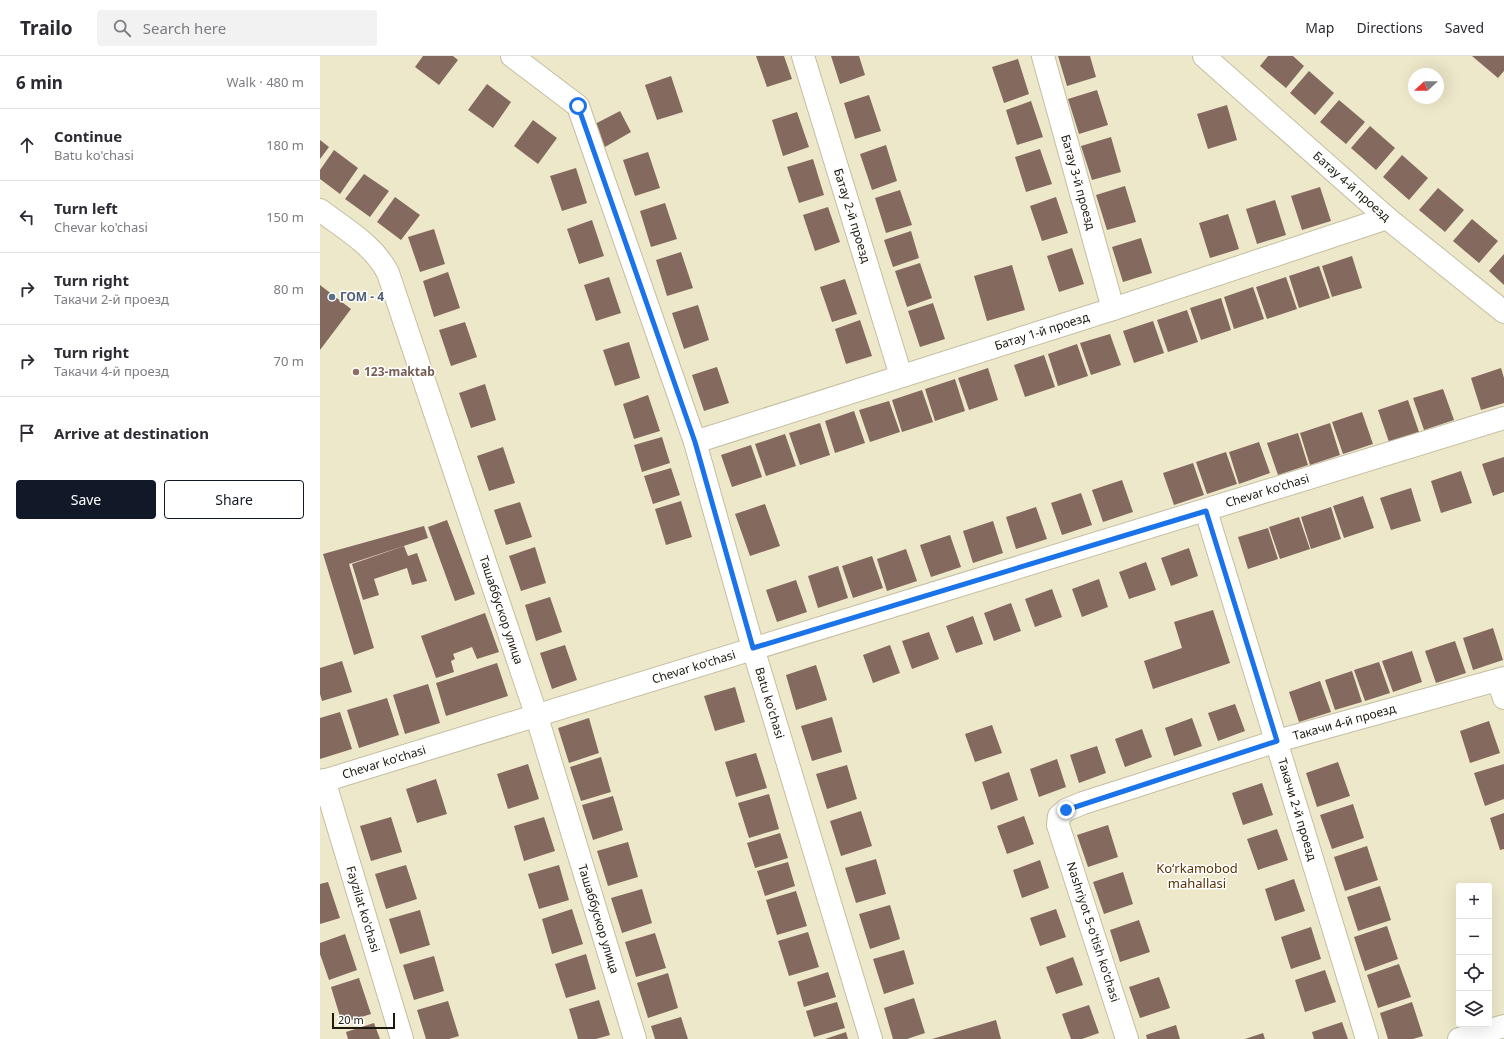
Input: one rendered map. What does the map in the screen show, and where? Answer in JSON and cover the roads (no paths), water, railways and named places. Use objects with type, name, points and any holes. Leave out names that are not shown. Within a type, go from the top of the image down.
[{"type":"street","name":"Batu ko'chasi","points":[[512,56],[578,106],[695,442],[753,648],[871,1039]]},
{"type":"street","name":"Батау 2-й проезд","points":[[803,56],[901,376]]},
{"type":"street","name":"Батау 3-й проезд","points":[[1043,56],[1113,309]]},
{"type":"street","name":"Батау 4-й проезд","points":[[1204,56],[1387,218],[1504,312]]},
{"type":"street","name":"Ташаббускор улица","points":[[320,210],[366,244],[381,259],[388,273],[536,714],[635,1039]]},
{"type":"street","name":"Батау 1-й проезд","points":[[695,442],[1113,309],[1387,218]]},
{"type":"street","name":"Chevar ko'chasi","points":[[322,781],[536,714],[1206,511],[1504,418]]},
{"type":"street","name":"Такачи 2-й проезд","points":[[1206,511],[1367,1039]]},
{"type":"street","name":"Такачи 4-й проезд","points":[[1058,825],[1059,816],[1066,810],[1077,805],[1277,741],[1502,685]]},
{"type":"street","name":"Fayzilat ko'chasi","points":[[322,781],[402,1039]]},
{"type":"street","name":"Nashriyot 5-o'tish ko'chasi","points":[[1058,825],[1127,1039]]},
{"type":"street","points":[[1459,1039],[1504,1026]]},
{"type":"place","name":"ГОМ - 4","points":[[332,297]]},
{"type":"place","name":"123-maktab","points":[[356,372]]},
{"type":"district","name":"Koʻrkamobod mahallasi","points":[[1197,876]]}]
